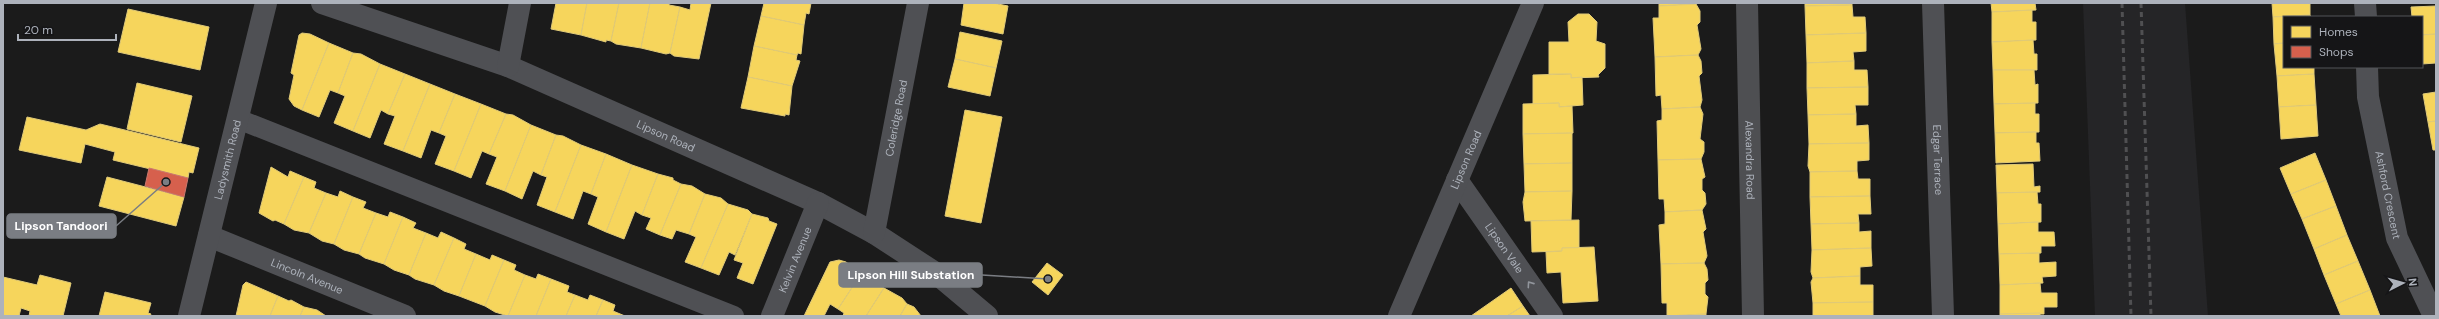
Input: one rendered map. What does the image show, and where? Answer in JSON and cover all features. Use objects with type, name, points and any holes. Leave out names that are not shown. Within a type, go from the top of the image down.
[{"type":"main road","name":"Alexandra Road","points":[[1747,3],[1753,316]]},
{"type":"street","name":"Ladysmith Road","points":[[189,316],[266,3]]},
{"type":"street","name":"Lipson Road","points":[[322,3],[508,66],[818,203],[874,233],[937,274],[987,316]]},
{"type":"street","points":[[508,66],[520,3]]},
{"type":"street","name":"Coleridge Road","points":[[874,233],[918,3]]},
{"type":"street","name":"Lipson Road","points":[[1399,316],[1533,3]]},
{"type":"street","name":"Edgar Terrace","points":[[1933,3],[1942,316]]},
{"type":"street","points":[[2365,3],[2366,16]]},
{"type":"street","name":"Ashford Crescent","points":[[2367,68],[2368,97],[2397,238],[2434,316]]},
{"type":"street","name":"Lipson Vale","points":[[1457,180],[1552,316]]},
{"type":"street","name":"Kelvin Avenue","points":[[772,316],[818,203]]},
{"type":"street","name":"Lincoln Avenue","points":[[209,236],[405,316]]},
{"type":"lane","points":[[238,119],[734,316]]},
{"type":"shaded area","points":[[2083,3],[2185,3],[2208,316],[2095,316]]},
{"type":"building: Homes","points":[[556,3],[587,3],[581,35],[551,29]]},
{"type":"building: Homes","points":[[587,3],[619,3],[611,41],[606,40],[606,42],[581,35]]},
{"type":"building: Homes","points":[[619,3],[650,3],[641,48],[616,44],[611,41]]},
{"type":"building: Homes","points":[[650,3],[669,3],[669,5],[680,7],[670,53],[666,54],[641,48]]},
{"type":"building: Homes","points":[[691,3],[711,3],[699,59],[674,56],[670,53],[680,7],[690,10]]},
{"type":"building: Homes","points":[[764,3],[811,3],[809,14],[806,13],[804,25],[761,16]]},
{"type":"building: Homes","points":[[964,3],[993,3],[1008,6],[1003,34],[961,25]]},
{"type":"building: Homes","points":[[1659,3],[1696,3],[1696,4],[1659,6]]},
{"type":"building: Homes","points":[[1805,3],[1852,3],[1852,5],[1805,6]]},
{"type":"building: Homes","points":[[1991,3],[2035,3],[2036,10],[1992,12]]},
{"type":"building: Homes","points":[[2272,3],[2310,3],[2310,15],[2273,17]]},
{"type":"building: Homes","points":[[1696,4],[1700,11],[1700,22],[1697,25],[1701,49],[1698,55],[1655,57],[1653,18],[1659,18],[1659,6]]},
{"type":"building: Homes","points":[[1852,5],[1853,17],[1865,17],[1866,33],[1806,35],[1805,6]]},
{"type":"building: Homes","points":[[2436,6],[2436,34],[2423,35],[2423,16],[2412,16],[2411,7]]},
{"type":"building: Homes","points":[[128,9],[209,27],[200,70],[118,52]]},
{"type":"building: Homes","points":[[2032,10],[2032,22],[2036,22],[2036,40],[1992,42],[1992,12]]},
{"type":"building: Homes","points":[[1578,14],[1589,14],[1597,22],[1596,41],[1605,44],[1605,68],[1598,75],[1599,77],[1571,78],[1571,74],[1549,74],[1549,42],[1569,42],[1568,22]]},
{"type":"building: Homes","points":[[761,16],[804,25],[801,54],[798,53],[797,55],[754,46]]},
{"type":"building: Homes","points":[[2283,16],[2283,43],[2274,44],[2273,17]]},
{"type":"building: Homes","points":[[960,32],[1002,41],[996,68],[955,59]]},
{"type":"building: Homes","points":[[302,33],[310,34],[329,43],[302,110],[294,106],[289,99],[294,75],[291,73],[299,35]]},
{"type":"building: Homes","points":[[1866,33],[1866,51],[1853,52],[1854,61],[1807,63],[1806,35]]},
{"type":"building: Homes","points":[[2436,34],[2436,63],[2423,64],[2423,35]]},
{"type":"building: Homes","points":[[2033,40],[2034,54],[2037,54],[2037,70],[1993,70],[1992,42]]},
{"type":"building: Homes","points":[[329,43],[353,53],[338,93],[330,90],[319,117],[302,110]]},
{"type":"building: Homes","points":[[2283,43],[2283,68],[2314,68],[2314,74],[2277,76],[2274,44]]},
{"type":"building: Homes","points":[[754,46],[797,55],[796,60],[800,61],[792,86],[748,77]]},
{"type":"building: Homes","points":[[353,53],[361,54],[380,64],[353,131],[334,123],[345,96],[338,93]]},
{"type":"building: Homes","points":[[1698,55],[1701,61],[1702,73],[1699,76],[1702,100],[1700,107],[1662,109],[1661,95],[1656,96],[1655,57]]},
{"type":"building: Homes","points":[[955,59],[996,68],[990,96],[948,87]]},
{"type":"building: Homes","points":[[1854,61],[1854,70],[1867,70],[1868,87],[1807,88],[1807,63]]},
{"type":"building: Homes","points":[[380,64],[405,74],[388,114],[381,110],[370,138],[353,131]]},
{"type":"building: Homes","points":[[1993,70],[2034,70],[2035,85],[2038,84],[2038,103],[1994,104]]},
{"type":"building: Homes","points":[[405,74],[430,84],[403,151],[384,144],[395,116],[388,114]]},
{"type":"building: Homes","points":[[1571,74],[1571,78],[1582,77],[1583,105],[1559,107],[1559,103],[1533,104],[1533,75]]},
{"type":"building: Homes","points":[[2314,74],[2316,105],[2279,107],[2277,76]]},
{"type":"building: Homes","points":[[748,77],[792,86],[789,115],[785,114],[785,116],[741,108]]},
{"type":"building: Homes","points":[[137,83],[192,96],[181,142],[127,129]]},
{"type":"building: Homes","points":[[430,84],[455,94],[439,133],[431,130],[421,158],[403,151]]},
{"type":"building: Homes","points":[[1868,87],[1868,105],[1855,105],[1856,114],[1808,115],[1807,88]]},
{"type":"building: Homes","points":[[2436,92],[2436,121],[2428,122],[2423,94]]},
{"type":"building: Homes","points":[[455,94],[481,104],[454,171],[435,164],[446,136],[439,133]]},
{"type":"building: Homes","points":[[1559,103],[1559,107],[1572,106],[1573,133],[1523,134],[1523,104]]},
{"type":"building: Homes","points":[[2035,103],[2035,114],[2039,114],[2039,132],[1995,133],[1994,104]]},
{"type":"building: Homes","points":[[481,104],[506,114],[489,154],[482,151],[471,178],[454,171]]},
{"type":"building: Homes","points":[[2316,105],[2318,136],[2281,139],[2279,107]]},
{"type":"building: Homes","points":[[1700,107],[1703,114],[1700,139],[1704,142],[1704,152],[1701,159],[1658,160],[1657,121],[1662,120],[1662,109]]},
{"type":"building: Homes","points":[[965,110],[1002,117],[981,223],[945,216]]},
{"type":"building: Homes","points":[[506,114],[513,115],[531,125],[505,191],[486,184],[497,157],[489,154]]},
{"type":"building: Homes","points":[[1856,114],[1856,126],[1868,125],[1869,143],[1809,144],[1808,115]]},
{"type":"building: Homes","points":[[27,117],[86,130],[100,124],[199,148],[193,173],[189,172],[188,178],[113,160],[115,152],[85,144],[81,163],[19,150]]},
{"type":"building: Homes","points":[[2436,121],[2436,150],[2433,150],[2428,122]]},
{"type":"building: Homes","points":[[531,125],[556,135],[541,175],[533,171],[522,199],[505,191]]},
{"type":"building: Homes","points":[[2036,132],[2036,143],[2039,143],[2040,161],[1996,163],[1995,133]]},
{"type":"building: Homes","points":[[1572,133],[1572,163],[1524,164],[1523,134]]},
{"type":"building: Homes","points":[[556,135],[563,136],[581,145],[555,212],[537,205],[547,177],[541,175]]},
{"type":"building: Homes","points":[[1869,143],[1869,160],[1857,161],[1857,171],[1810,172],[1808,166],[1809,144]]},
{"type":"building: Homes","points":[[581,145],[606,154],[591,194],[583,191],[573,219],[555,212]]},
{"type":"building: Homes","points":[[2315,153],[2326,180],[2291,194],[2280,168]]},
{"type":"building: Homes","points":[[606,154],[632,165],[606,232],[588,224],[598,197],[591,194]]},
{"type":"building: Homes","points":[[1701,159],[1705,177],[1702,179],[1702,190],[1705,193],[1706,204],[1702,210],[1665,212],[1664,199],[1659,199],[1658,160]]},
{"type":"building: Homes","points":[[1572,163],[1572,191],[1525,192],[1524,164]]},
{"type":"building: Homes","points":[[2033,164],[2034,187],[2040,186],[2040,192],[1997,193],[1996,165]]},
{"type":"building: Homes","points":[[632,165],[658,174],[642,215],[635,211],[624,239],[606,232]]},
{"type":"building: Homes","points":[[271,167],[288,177],[290,171],[304,177],[284,224],[275,220],[273,221],[259,213]]},
{"type":"building: Homes","points":[[1857,171],[1858,179],[1870,179],[1870,196],[1810,197],[1810,172]]},
{"type":"building: Homes","points":[[658,174],[673,178],[673,180],[681,184],[660,235],[646,229],[651,218],[642,215]]},
{"type":"building: Homes","points":[[107,177],[184,197],[176,226],[99,206]]},
{"type":"building: Homes","points":[[304,177],[316,182],[314,188],[326,193],[309,233],[294,230],[284,224]]},
{"type":"building: Homes","points":[[2326,180],[2336,206],[2302,219],[2291,194]]},
{"type":"building: Homes","points":[[681,184],[692,186],[705,194],[689,234],[676,230],[672,239],[660,235]]},
{"type":"building: Homes","points":[[340,191],[353,197],[334,244],[322,241],[309,233],[326,193],[338,197]]},
{"type":"building: Homes","points":[[1572,191],[1571,220],[1525,221],[1523,202],[1525,192]]},
{"type":"building: Homes","points":[[2037,192],[2038,204],[2041,204],[2041,222],[1998,224],[1997,193]]},
{"type":"building: Homes","points":[[705,194],[721,198],[728,204],[701,268],[685,262],[696,237],[689,234]]},
{"type":"building: Homes","points":[[1870,196],[1871,214],[1858,214],[1859,223],[1811,224],[1810,197]]},
{"type":"building: Homes","points":[[353,197],[366,202],[363,208],[376,213],[359,254],[344,250],[334,244]]},
{"type":"building: Homes","points":[[728,204],[748,210],[752,214],[735,255],[729,252],[719,275],[701,268]]},
{"type":"building: Homes","points":[[2336,206],[2347,235],[2314,249],[2302,219]]},
{"type":"building: Homes","points":[[1702,210],[1706,229],[1703,232],[1707,256],[1704,263],[1661,264],[1659,225],[1665,224],[1665,212]]},
{"type":"building: Homes","points":[[390,212],[403,217],[384,264],[365,258],[359,254],[376,213],[388,217]]},
{"type":"building: Homes","points":[[752,214],[768,218],[769,221],[777,224],[753,284],[737,278],[743,263],[734,260]]},
{"type":"building: Homes","points":[[403,217],[416,223],[413,228],[426,233],[409,275],[394,270],[384,264]]},
{"type":"building: Homes","points":[[1579,220],[1579,248],[1562,248],[1562,251],[1532,252],[1531,221]]},
{"type":"building: Homes","points":[[2038,222],[2038,232],[2054,232],[2055,246],[2041,246],[2041,253],[1999,254],[1998,224]]},
{"type":"building: Homes","points":[[1859,223],[1859,232],[1871,231],[1871,248],[1812,250],[1811,224]]},
{"type":"building: Homes","points":[[441,232],[454,238],[434,285],[415,279],[409,275],[426,233],[438,238]]},
{"type":"building: Homes","points":[[2347,235],[2358,261],[2324,275],[2314,249]]},
{"type":"building: Homes","points":[[454,238],[466,244],[464,249],[476,254],[459,296],[444,291],[434,285]]},
{"type":"building: Homes","points":[[1594,247],[1598,301],[1563,303],[1561,272],[1547,273],[1546,252],[1562,251],[1562,248]]},
{"type":"building: Homes","points":[[1871,248],[1872,266],[1860,267],[1860,276],[1813,278],[1811,272],[1812,250]]},
{"type":"building: Homes","points":[[2039,253],[2039,263],[2056,262],[2056,276],[2042,277],[2043,283],[2000,285],[1999,254]]},
{"type":"building: Homes","points":[[476,254],[490,260],[492,255],[504,260],[485,306],[459,296]]},
{"type":"building: Homes","points":[[504,260],[516,265],[514,270],[525,275],[508,316],[495,312],[485,306]]},
{"type":"building: Homes","points":[[839,260],[846,262],[861,274],[838,309],[830,304],[824,316],[804,316],[830,262]]},
{"type":"building: Homes","points":[[2358,261],[2370,290],[2336,304],[2324,275]]},
{"type":"building: Homes","points":[[1047,263],[1063,275],[1048,295],[1032,282]]},
{"type":"building: Homes","points":[[1704,263],[1707,269],[1708,280],[1705,283],[1705,294],[1708,297],[1706,314],[1667,316],[1667,303],[1662,303],[1661,264]]},
{"type":"building: Homes","points":[[538,274],[551,279],[536,316],[508,316],[525,275],[536,279]]},
{"type":"building: Homes","points":[[861,274],[867,276],[884,288],[866,316],[843,316],[844,313],[838,309]]},
{"type":"building: Homes","points":[[40,275],[71,283],[63,316],[29,316],[30,311],[21,308],[19,316],[3,316],[3,277],[37,285]]},
{"type":"building: Homes","points":[[1860,276],[1860,285],[1873,285],[1873,302],[1813,303],[1811,282],[1813,278]]},
{"type":"building: Homes","points":[[551,279],[569,286],[567,292],[575,295],[566,316],[536,316]]},
{"type":"building: Homes","points":[[246,282],[278,296],[270,316],[236,316],[243,285]]},
{"type":"building: Homes","points":[[2040,283],[2041,293],[2057,293],[2057,307],[2044,307],[2044,314],[2000,314],[2000,285]]},
{"type":"building: Homes","points":[[884,288],[902,298],[907,304],[900,316],[866,316]]},
{"type":"building: Homes","points":[[1511,288],[1523,306],[1507,316],[1471,316]]},
{"type":"building: Homes","points":[[2370,290],[2380,316],[2341,316],[2336,304]]},
{"type":"building: Homes","points":[[105,292],[151,303],[148,313],[151,314],[150,316],[99,316]]},
{"type":"building: Homes","points":[[575,295],[588,300],[590,295],[603,300],[596,316],[566,316]]},
{"type":"building: Homes","points":[[278,296],[289,301],[291,300],[304,307],[300,316],[270,316]]},
{"type":"building: Homes","points":[[603,300],[615,305],[613,311],[625,316],[596,316]]},
{"type":"building: Homes","points":[[1873,302],[1873,316],[1813,316],[1813,303]]},
{"type":"building: Homes","points":[[907,304],[914,307],[921,316],[900,316]]},
{"type":"building: Homes","points":[[1523,306],[1530,316],[1507,316]]},
{"type":"building: Homes","points":[[304,307],[317,310],[326,316],[300,316]]},
{"type":"building: Homes","points":[[2040,313],[2040,316],[2000,316],[2000,314]]},
{"type":"building: Homes","points":[[1706,314],[1706,316],[1667,316]]},
{"type":"building: Shops","points":[[149,168],[188,178],[184,197],[145,186]]},
{"type":"railway","points":[[2122,3],[2131,316]]},
{"type":"railway","points":[[2141,3],[2151,316]]},
{"type":"place","name":"Lipson Tandoori","points":[[166,182]]},
{"type":"place","name":"Lipson Hill Substation","points":[[1048,279]]}]
